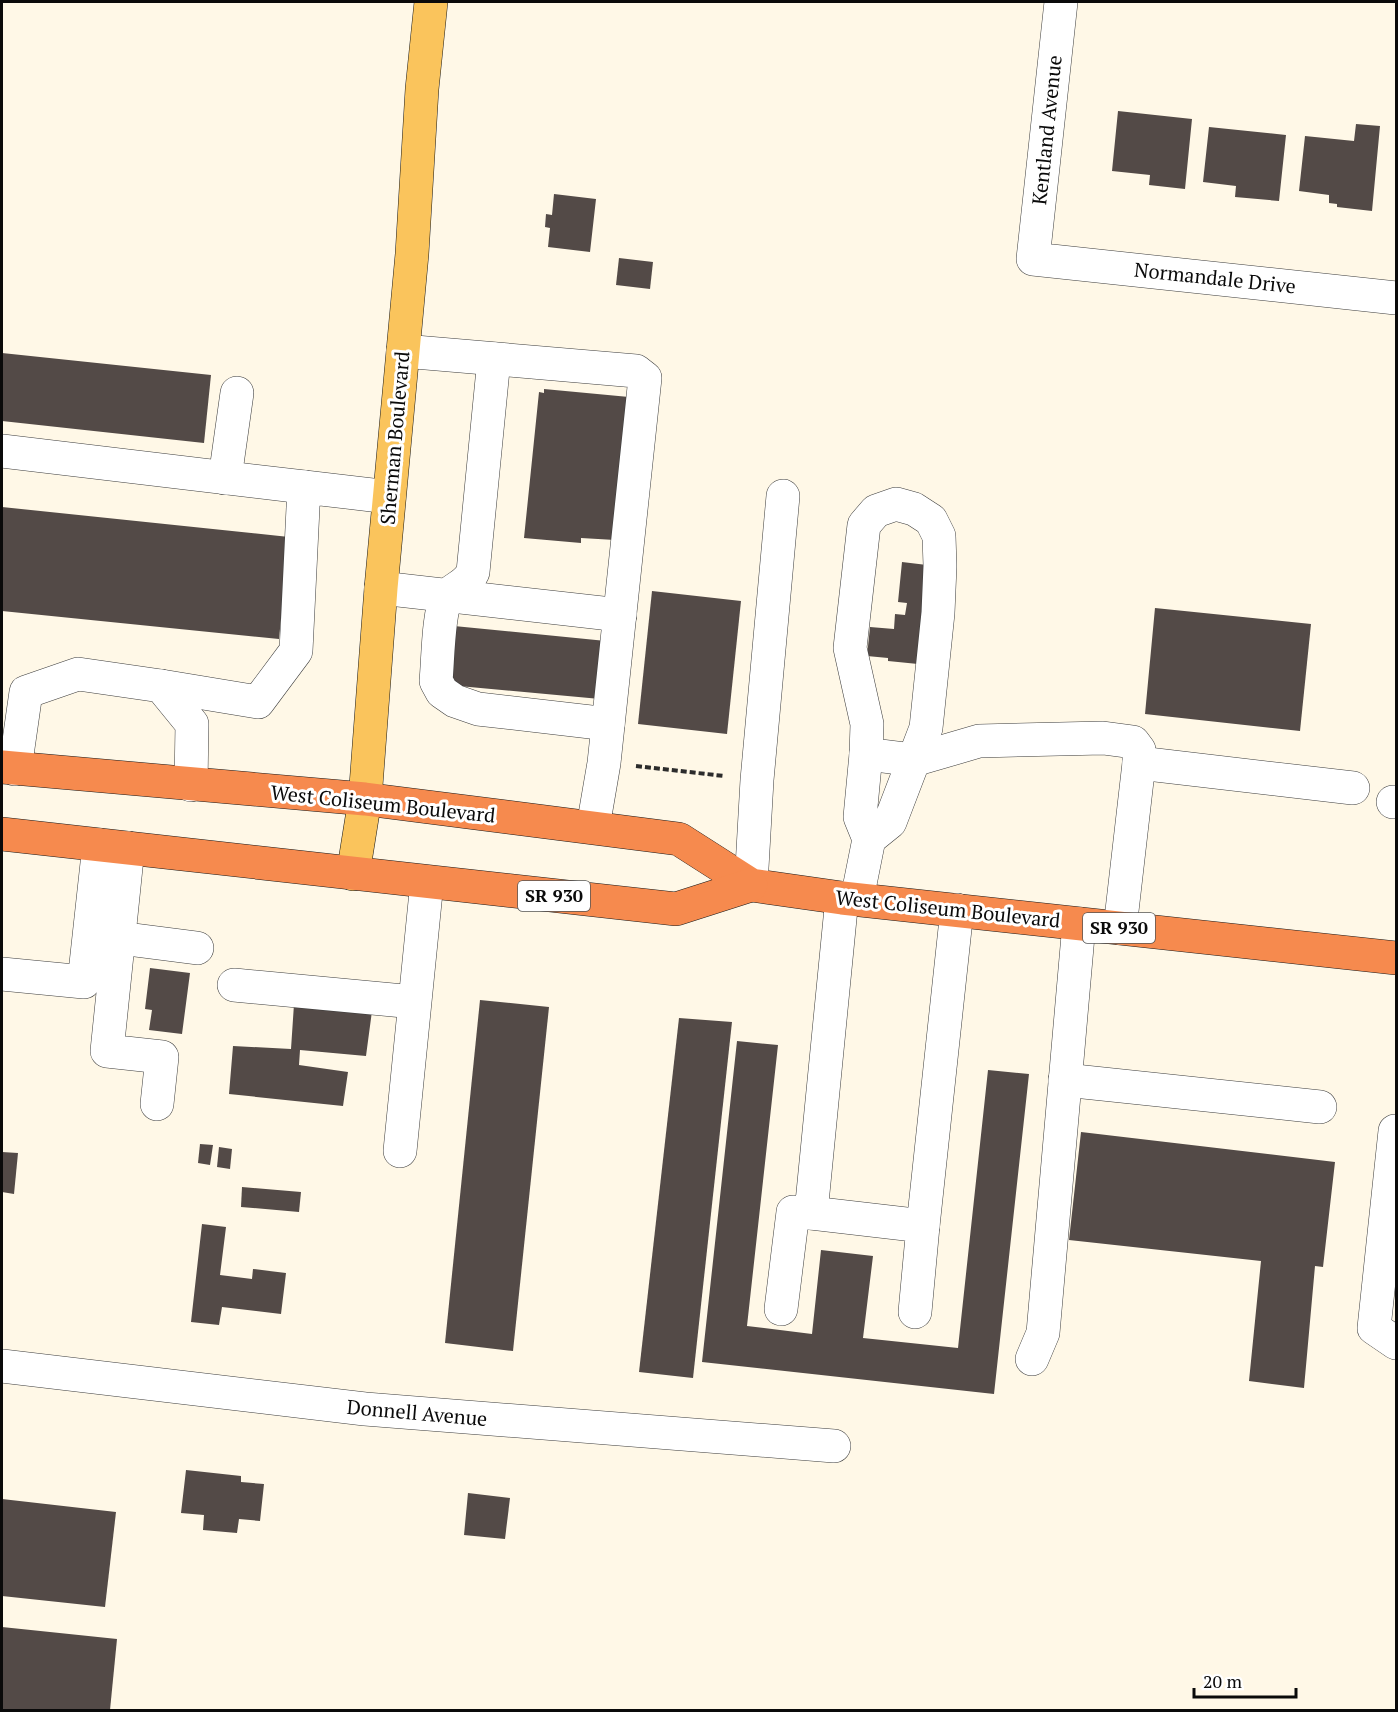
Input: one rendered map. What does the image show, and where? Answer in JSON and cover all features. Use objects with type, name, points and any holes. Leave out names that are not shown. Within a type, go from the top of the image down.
[{"type":"highway","name":"West Coliseum Boulevard","points":[[8,768],[365,799],[593,827],[679,839],[751,885],[849,899],[1396,958]]},
{"type":"highway","name":"West Coliseum Boulevard","points":[[2,834],[676,909],[751,885]]},
{"type":"main road","name":"Sherman Boulevard","points":[[353,874],[365,799],[430,2]]},
{"type":"street","name":"Kentland Avenue","points":[[1033,259],[1061,2]]},
{"type":"street","name":"Normandale Drive","points":[[1033,259],[1396,298]]},
{"type":"street","points":[[403,351],[636,371],[645,378],[608,724],[593,827]]},
{"type":"street","points":[[494,359],[473,572],[469,581],[447,595],[442,607],[436,681],[442,692],[455,701],[478,709],[608,724]]},
{"type":"street","points":[[225,478],[237,393]]},
{"type":"street","points":[[2,451],[389,497]]},
{"type":"street","points":[[8,768],[26,692],[78,674],[258,702],[296,651],[304,487]]},
{"type":"street","points":[[751,885],[757,780],[783,496]]},
{"type":"street","points":[[811,1213],[849,899],[869,839],[890,822],[926,728],[938,613],[939,536],[931,520],[914,509],[896,504],[876,511],[864,525],[850,648],[867,724],[860,816],[869,839]]},
{"type":"street","points":[[381,588],[620,615]]},
{"type":"street","points":[[161,686],[192,724],[191,785]]},
{"type":"street","points":[[866,754],[914,760],[979,741],[1103,738],[1133,742],[1139,750],[1139,763],[1120,928]]},
{"type":"street","points":[[1139,763],[1353,788]]},
{"type":"street","points":[[113,847],[118,938],[107,1051],[162,1057],[157,1104]]},
{"type":"street","points":[[2,974],[84,982],[113,847]]},
{"type":"street","points":[[400,1151],[427,882]]},
{"type":"street","points":[[915,1312],[957,910]]},
{"type":"street","points":[[1032,1359],[1043,1333],[1079,924]]},
{"type":"street","points":[[118,938],[197,948]]},
{"type":"street","points":[[234,985],[414,1002]]},
{"type":"street","points":[[1065,1080],[1320,1107]]},
{"type":"street","points":[[1396,1131],[1374,1328],[1396,1343]]},
{"type":"street","points":[[781,1309],[793,1212],[923,1226]]},
{"type":"street","name":"Donnell Avenue","points":[[2,1366],[365,1409],[834,1446]]},
{"type":"path","points":[[635,766],[757,780]]},
{"type":"building","points":[[1118,111],[1192,119],[1185,189],[1149,185],[1150,175],[1112,171]]},
{"type":"building","points":[[1356,124],[1380,126],[1372,211],[1337,207],[1337,204],[1329,203],[1329,195],[1299,191],[1305,136],[1354,141]]},
{"type":"building","points":[[1209,127],[1286,135],[1279,201],[1235,197],[1236,186],[1203,182]]},
{"type":"building","points":[[554,194],[596,199],[590,252],[548,247],[550,228],[545,227],[546,214],[552,215]]},
{"type":"building","points":[[619,258],[653,262],[650,289],[616,285]]},
{"type":"building","points":[[2,353],[211,375],[204,443],[2,421]]},
{"type":"building","points":[[544,389],[629,397],[615,540],[581,538],[581,543],[524,538],[539,392],[544,393]]},
{"type":"building","points":[[2,507],[289,537],[279,639],[2,611]]},
{"type":"building","points":[[902,562],[927,565],[918,664],[867,656],[870,627],[894,629],[895,614],[905,615],[907,603],[898,602]]},
{"type":"building","points":[[652,591],[741,601],[727,734],[638,724]]},
{"type":"building","points":[[1155,608],[1311,624],[1300,731],[1145,714]]},
{"type":"building","points":[[454,626],[606,641],[600,699],[448,685]]},
{"type":"building","points":[[150,968],[190,973],[182,1034],[149,1030],[152,1010],[145,1009]]},
{"type":"building","points":[[480,1000],[549,1007],[513,1351],[445,1343]]},
{"type":"building","points":[[294,1004],[372,1011],[366,1056],[300,1050],[299,1065],[348,1072],[343,1106],[229,1094],[233,1046],[291,1049]]},
{"type":"building","points":[[679,1018],[732,1022],[693,1378],[639,1372]]},
{"type":"building","points":[[737,1041],[778,1045],[747,1326],[812,1334],[821,1250],[873,1256],[863,1338],[958,1348],[988,1070],[1029,1074],[994,1394],[702,1362]]},
{"type":"building","points":[[1081,1132],[1335,1162],[1323,1267],[1315,1266],[1304,1388],[1249,1381],[1261,1261],[1069,1240]]},
{"type":"building","points":[[200,1144],[213,1145],[210,1165],[198,1163]]},
{"type":"building","points":[[219,1147],[232,1149],[230,1169],[217,1167]]},
{"type":"building","points":[[2,1152],[18,1153],[14,1194],[2,1192]]},
{"type":"building","points":[[242,1187],[301,1192],[299,1212],[241,1207]]},
{"type":"building","points":[[202,1224],[226,1227],[220,1275],[252,1279],[253,1269],[286,1273],[281,1314],[222,1307],[219,1325],[191,1322]]},
{"type":"building","points":[[186,1470],[241,1476],[241,1482],[264,1484],[260,1521],[239,1519],[237,1533],[203,1530],[204,1515],[181,1513]]},
{"type":"building","points":[[468,1493],[510,1498],[505,1539],[464,1535]]},
{"type":"building","points":[[2,1499],[116,1512],[105,1607],[2,1596]]},
{"type":"building","points":[[2,1627],[117,1639],[110,1710],[2,1710]]}]
